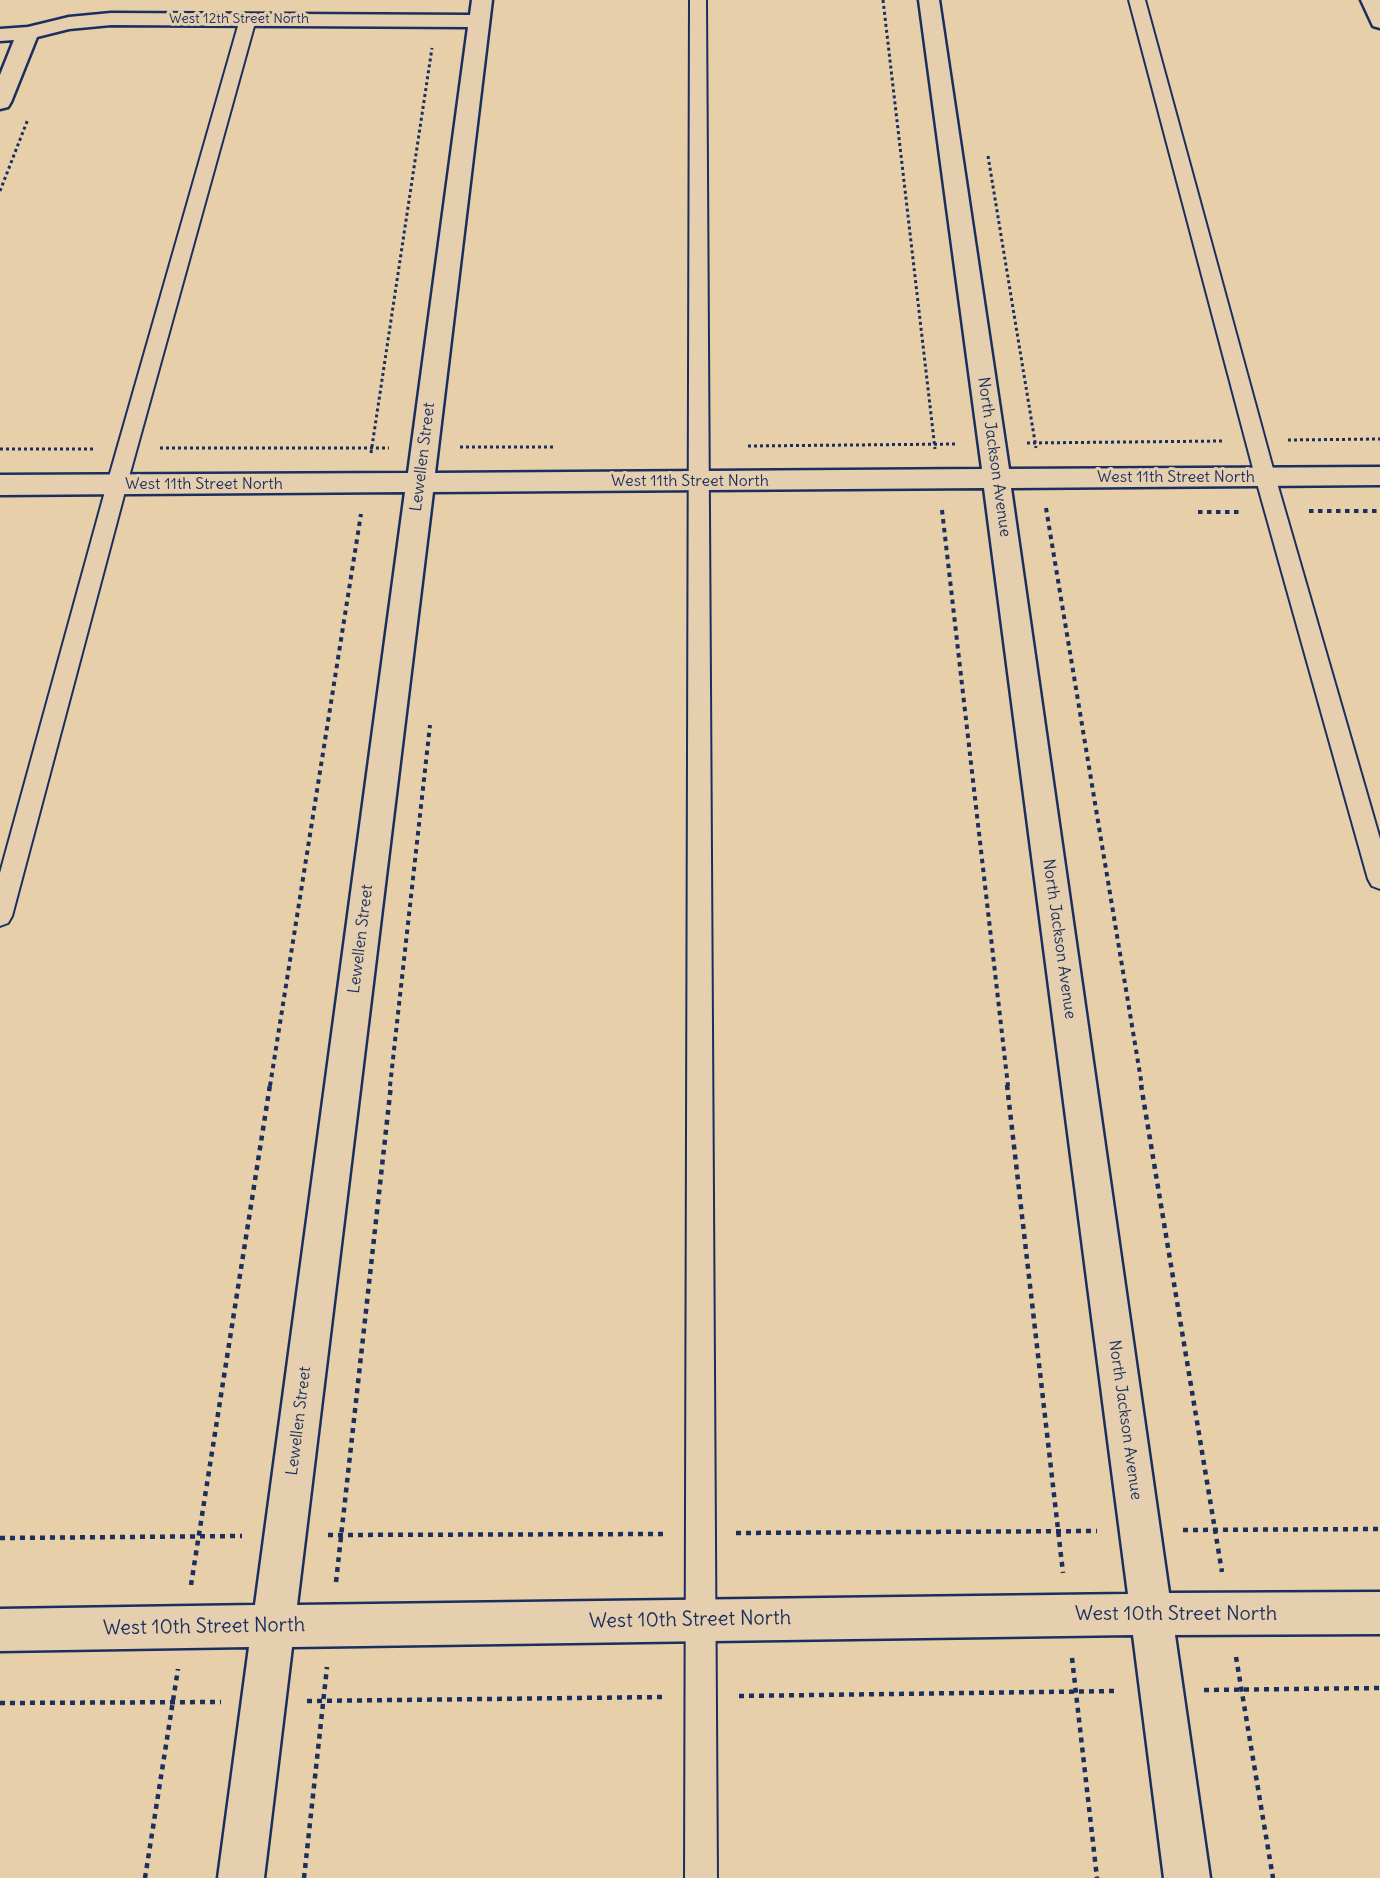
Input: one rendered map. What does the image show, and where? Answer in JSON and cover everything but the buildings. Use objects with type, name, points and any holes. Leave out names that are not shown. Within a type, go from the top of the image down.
[{"type":"street","name":"North Jackson Avenue","points":[[929,0],[997,478],[1187,1878]]},
{"type":"street","points":[[1371,0],[1380,22]]},
{"type":"street","name":"West 12th Street North","points":[[0,35],[28,33],[69,23],[111,19],[436,21],[481,10]]},
{"type":"street","name":"Lewellen Street","points":[[241,1878],[481,10]]},
{"type":"street","points":[[0,102],[28,33]]},
{"type":"street","name":"West 11th Street North","points":[[0,485],[1380,476]]},
{"type":"street","name":"West 10th Street North","points":[[0,1630],[1068,1614],[1380,1613]]},
{"type":"lane","points":[[698,0],[701,1878]]},
{"type":"lane","points":[[1137,0],[1265,476],[1380,879]]},
{"type":"lane","points":[[0,916],[117,484],[248,19]]},
{"type":"path","points":[[883,0],[1097,1878]]},
{"type":"path","points":[[145,1878],[366,483],[436,21]]},
{"type":"path","points":[[987,150],[1273,1878]]},
{"type":"path","points":[[456,482],[461,435]]},
{"type":"path","points":[[304,1878],[431,716]]}]
